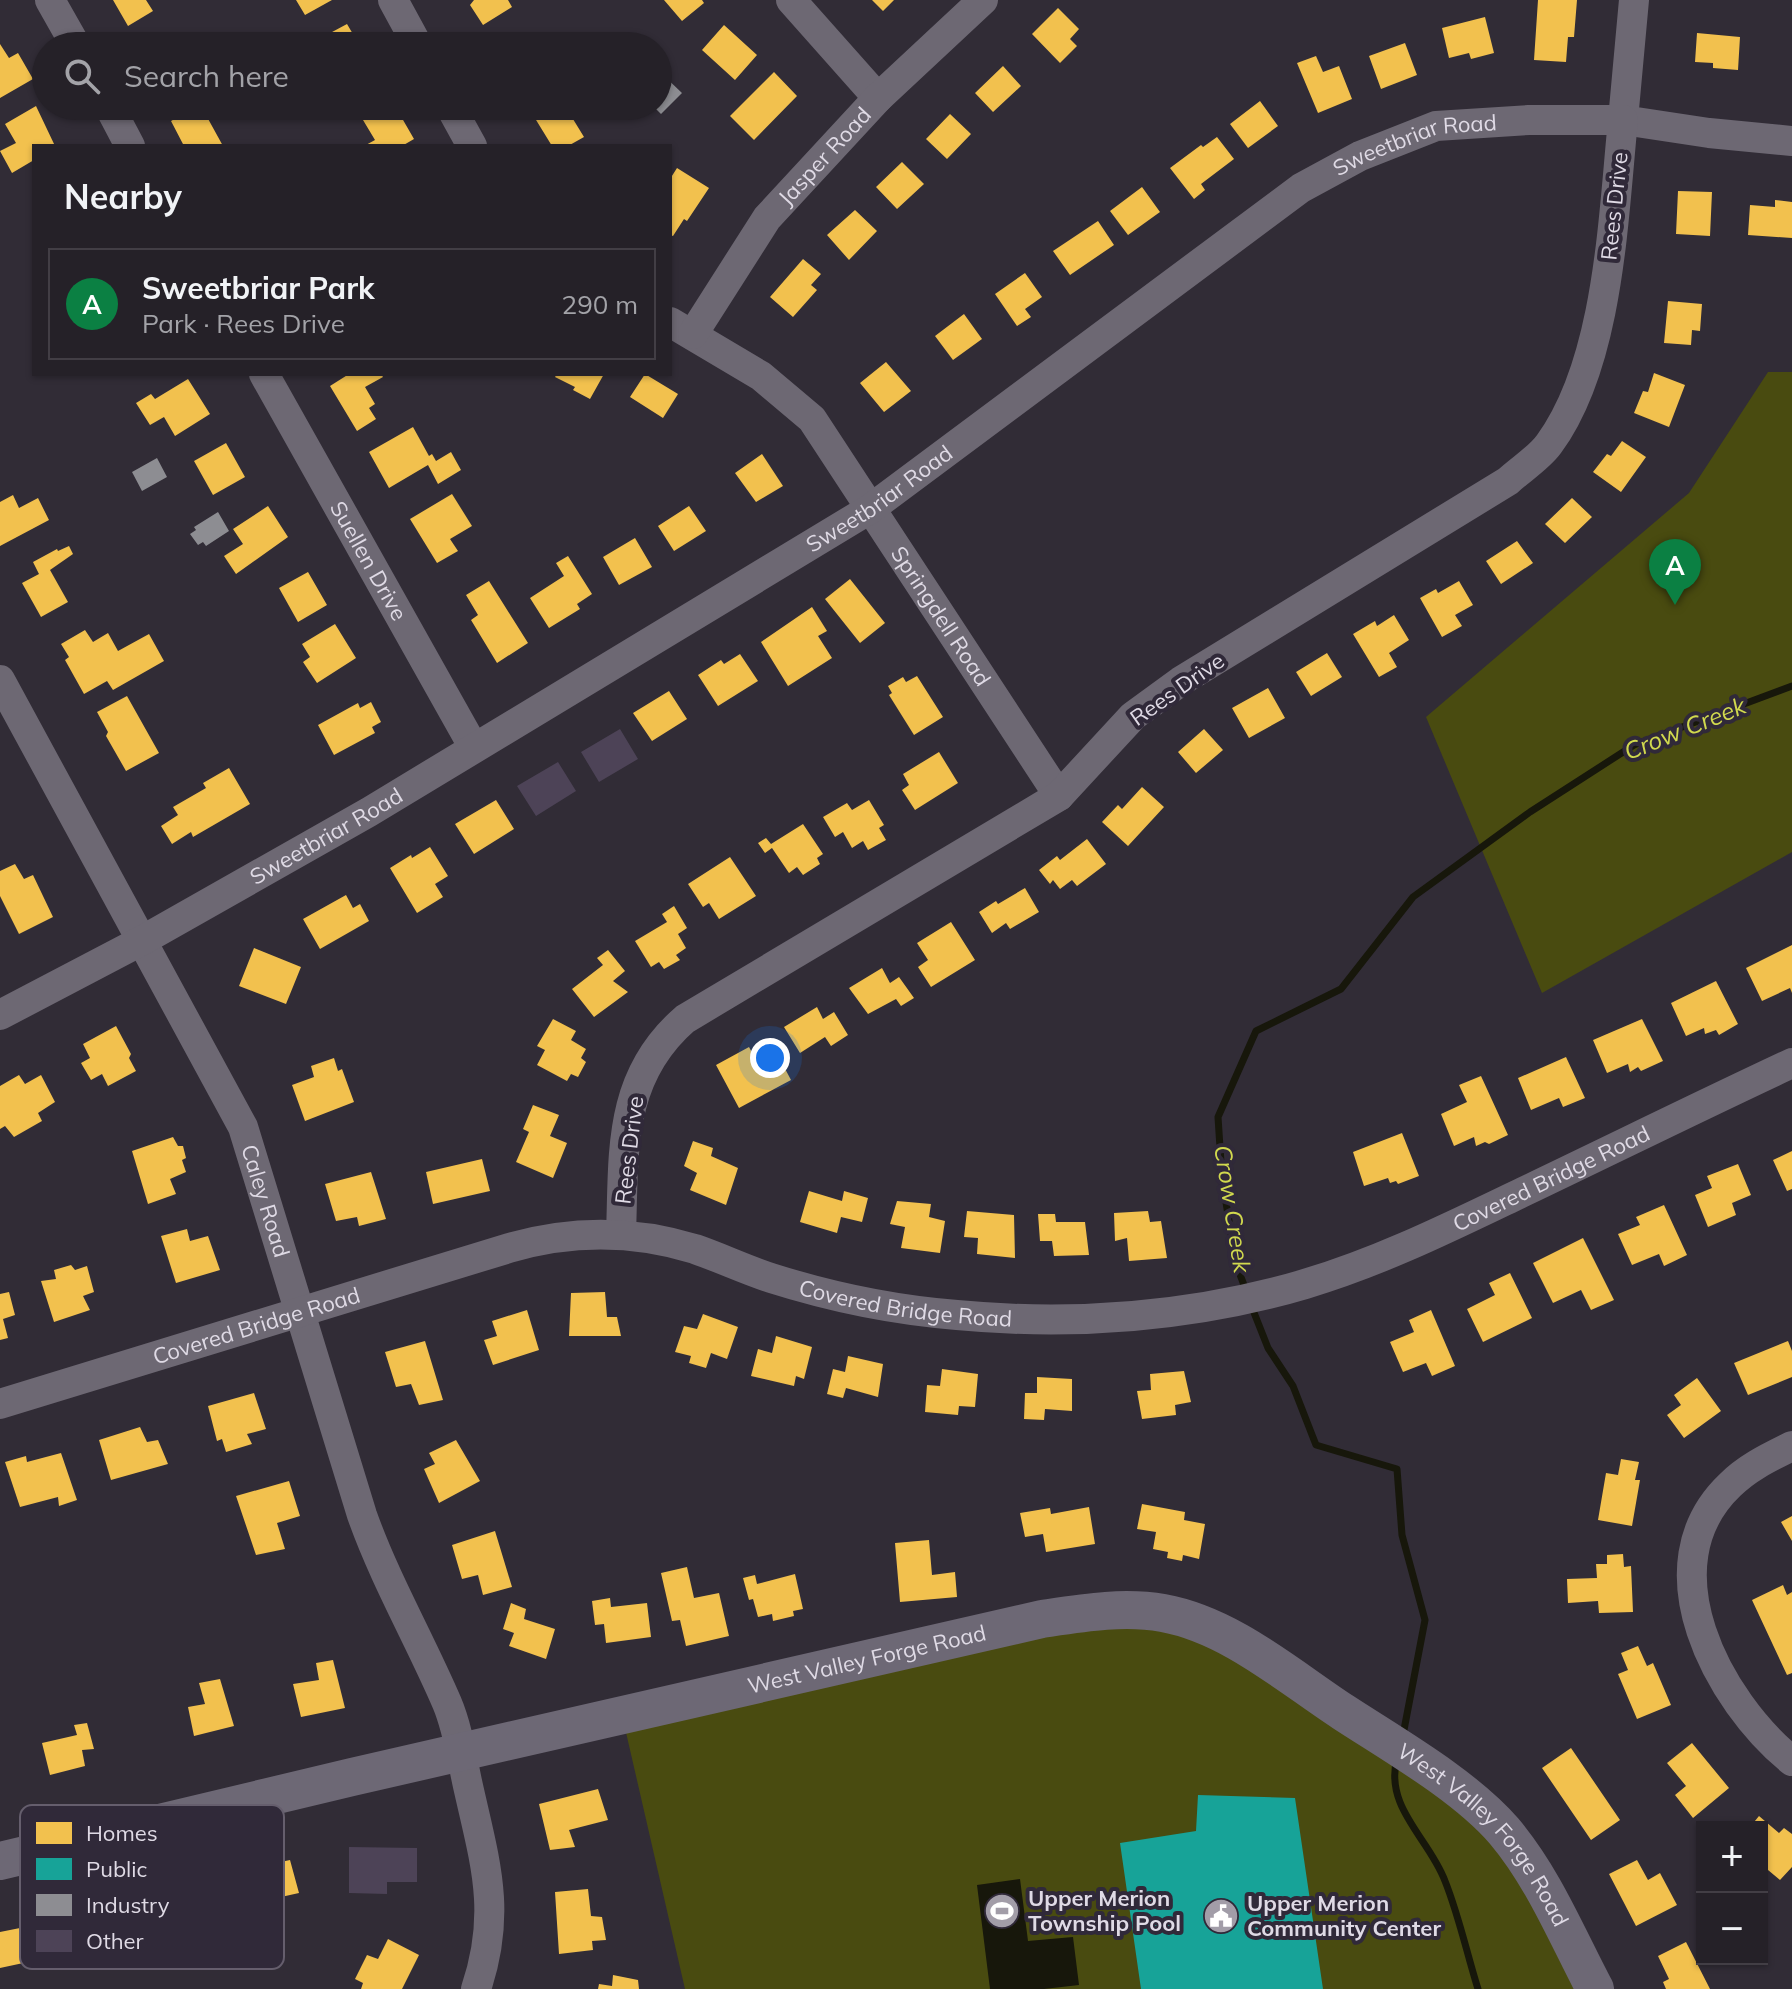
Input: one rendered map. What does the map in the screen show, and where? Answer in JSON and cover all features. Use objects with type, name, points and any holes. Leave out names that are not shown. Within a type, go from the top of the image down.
[{"type":"main road","name":"West Valley Forge Road","points":[[236,1805],[1042,1619],[1109,1611],[1163,1613],[1204,1626],[1246,1648],[1379,1735],[1486,1812],[1520,1852],[1595,1989]]},
{"type":"main road","name":"West Valley Forge Road","points":[[0,1861],[20,1856]]},
{"type":"street","points":[[50,0],[68,32]]},
{"type":"street","points":[[393,0],[410,32]]},
{"type":"street","points":[[791,0],[878,98]]},
{"type":"street","name":"Jasper Road","points":[[682,328],[767,218],[878,98],[983,0]]},
{"type":"street","name":"Rees Drive","points":[[621,1235],[625,1141],[630,1107],[638,1080],[665,1036],[698,1011],[1059,796],[1133,716],[1178,683],[1508,481],[1548,446],[1572,403],[1588,360],[1601,307],[1634,0]]},
{"type":"street","points":[[116,120],[129,144]]},
{"type":"street","points":[[458,120],[471,144]]},
{"type":"street","name":"Sweetbriar Road","points":[[0,1015],[143,940],[369,812],[870,509],[1301,188],[1360,156],[1436,126],[1529,120],[1623,120],[1792,141]]},
{"type":"street","name":"Springdell Road","points":[[682,328],[761,376],[812,419],[1059,796]]},
{"type":"street","name":"Suellen Drive","points":[[265,376],[474,748]]},
{"type":"street","name":"Caley Road","points":[[0,680],[243,1127],[372,1545],[447,1704],[460,1752],[488,1871],[491,1903],[485,1962],[476,1989]]},
{"type":"street","name":"Covered Bridge Road","points":[[0,1404],[544,1239],[571,1235],[621,1235],[673,1243],[806,1288],[941,1314],[1035,1320],[1078,1319],[1164,1312],[1258,1296],[1343,1271],[1427,1238],[1792,1063]]},
{"type":"street","points":[[1792,1446],[1744,1472],[1713,1505],[1696,1545],[1692,1591],[1702,1636],[1730,1691],[1747,1717],[1792,1761]]},
{"type":"shaded area","points":[[1768,372],[1792,372],[1792,852],[1542,993],[1426,717],[1689,493]]},
{"type":"shaded area","points":[[1163,1613],[1467,1797],[1595,1989],[685,1989],[622,1715]]},
{"type":"shaded area","name":"Upper Merion Township Pool","points":[[1020,1879],[1028,1941],[1073,1937],[1079,1985],[1044,1989],[990,1989],[977,1885]]},
{"type":"building: Homes","points":[[113,0],[146,0],[153,11],[128,26]]},
{"type":"building: Homes","points":[[296,0],[332,0],[305,15]]},
{"type":"building: Homes","points":[[474,0],[508,0],[512,7],[483,25],[470,5]]},
{"type":"building: Homes","points":[[664,0],[702,0],[704,3],[682,21]]},
{"type":"building: Homes","points":[[872,0],[894,0],[883,11]]},
{"type":"building: Homes","points":[[1538,0],[1577,0],[1574,37],[1568,37],[1566,62],[1534,60]]},
{"type":"building: Homes","points":[[1058,8],[1079,29],[1070,39],[1077,46],[1060,63],[1032,34]]},
{"type":"building: Homes","points":[[1485,17],[1494,53],[1471,59],[1469,53],[1449,58],[1442,28]]},
{"type":"building: Homes","points":[[347,24],[352,32],[332,32]]},
{"type":"building: Homes","points":[[724,25],[757,55],[735,80],[702,50]]},
{"type":"building: Homes","points":[[1697,33],[1740,37],[1738,70],[1713,68],[1713,63],[1695,62]]},
{"type":"building: Homes","points":[[1405,43],[1417,75],[1381,89],[1369,56]]},
{"type":"building: Homes","points":[[0,44],[9,58],[18,53],[32,80],[0,98]]},
{"type":"building: Homes","points":[[1316,56],[1323,72],[1339,66],[1352,99],[1318,113],[1297,63]]},
{"type":"building: Homes","points":[[1003,66],[1021,86],[993,112],[975,93]]},
{"type":"building: Homes","points":[[774,72],[797,96],[754,140],[730,116]]},
{"type":"building: Homes","points":[[1260,101],[1278,126],[1248,148],[1230,124]]},
{"type":"building: Homes","points":[[32,108],[32,120],[43,120],[54,144],[32,144],[32,161],[12,173],[0,151],[16,143],[5,124]]},
{"type":"building: Homes","points":[[950,114],[971,134],[947,159],[926,139]]},
{"type":"building: Homes","points":[[209,120],[222,144],[183,144],[171,121]]},
{"type":"building: Homes","points":[[363,120],[403,120],[414,139],[405,144],[368,144],[375,140]]},
{"type":"building: Homes","points":[[536,120],[574,120],[584,137],[572,144],[551,144]]},
{"type":"building: Homes","points":[[1217,137],[1234,159],[1201,184],[1205,190],[1194,199],[1170,168]]},
{"type":"building: Homes","points":[[902,162],[924,184],[897,209],[876,187]]},
{"type":"building: Homes","points":[[677,168],[709,188],[673,236],[672,236],[672,176]]},
{"type":"building: Homes","points":[[1142,187],[1160,212],[1128,235],[1110,211]]},
{"type":"building: Homes","points":[[1678,191],[1712,192],[1710,236],[1676,234]]},
{"type":"building: Homes","points":[[1775,200],[1792,202],[1792,238],[1748,235],[1750,205],[1775,207]]},
{"type":"building: Homes","points":[[855,210],[877,231],[849,260],[827,235]]},
{"type":"building: Homes","points":[[1098,221],[1114,245],[1070,275],[1053,251]]},
{"type":"building: Homes","points":[[803,259],[821,274],[811,285],[817,290],[793,317],[770,297]]},
{"type":"building: Homes","points":[[1025,273],[1042,297],[1025,309],[1031,317],[1017,326],[995,294]]},
{"type":"building: Homes","points":[[1668,301],[1702,304],[1700,331],[1692,330],[1691,345],[1664,343]]},
{"type":"building: Homes","points":[[964,314],[982,339],[953,360],[935,336]]},
{"type":"building: Homes","points":[[886,362],[911,391],[884,412],[860,383]]},
{"type":"building: Homes","points":[[1654,373],[1685,385],[1669,427],[1634,413],[1643,391],[1648,392]]},
{"type":"building: Homes","points":[[346,376],[382,376],[365,387],[375,404],[369,408],[376,419],[357,431],[330,386]]},
{"type":"building: Homes","points":[[556,376],[603,376],[590,399]]},
{"type":"building: Homes","points":[[644,376],[678,394],[663,418],[630,397]]},
{"type":"building: Homes","points":[[188,379],[210,414],[175,436],[164,417],[150,425],[136,403],[151,394],[155,399]]},
{"type":"building: Homes","points":[[413,427],[429,456],[432,454],[436,461],[451,452],[461,470],[438,484],[428,465],[389,488],[369,452]]},
{"type":"building: Homes","points":[[1622,441],[1646,457],[1621,492],[1593,472]]},
{"type":"building: Homes","points":[[226,443],[245,477],[213,495],[194,461]]},
{"type":"building: Homes","points":[[762,454],[783,486],[756,502],[735,473]]},
{"type":"building: Homes","points":[[452,494],[472,526],[450,539],[458,551],[437,563],[410,519]]},
{"type":"building: Homes","points":[[13,495],[19,508],[38,498],[49,520],[0,546],[0,502]]},
{"type":"building: Homes","points":[[1572,498],[1592,517],[1565,543],[1545,524]]},
{"type":"building: Homes","points":[[268,506],[288,537],[236,574],[224,556],[243,544],[233,529]]},
{"type":"building: Homes","points":[[689,506],[706,531],[674,551],[658,526]]},
{"type":"building: Homes","points":[[635,538],[652,567],[619,585],[603,557]]},
{"type":"building: Homes","points":[[1517,541],[1533,563],[1501,584],[1486,561]]},
{"type":"building: Homes","points":[[69,546],[73,554],[50,570],[68,602],[41,617],[22,583],[39,574],[33,562]]},
{"type":"building: Homes","points":[[568,556],[592,594],[577,604],[580,609],[549,628],[530,598],[564,576],[556,563]]},
{"type":"building: Homes","points":[[308,572],[327,605],[298,622],[279,588]]},
{"type":"building: Homes","points":[[850,579],[885,623],[860,643],[825,599]]},
{"type":"building: Homes","points":[[489,581],[528,643],[497,663],[471,620],[478,615],[466,595]]},
{"type":"building: Homes","points":[[1459,581],[1473,605],[1455,615],[1462,626],[1442,637],[1420,598],[1436,589],[1438,593]]},
{"type":"building: Homes","points":[[812,607],[827,631],[818,636],[832,658],[788,686],[761,642]]},
{"type":"building: Homes","points":[[1394,615],[1409,640],[1389,653],[1397,667],[1379,677],[1353,634],[1375,621],[1377,626]]},
{"type":"building: Homes","points":[[335,624],[356,658],[317,683],[303,662],[310,657],[302,644]]},
{"type":"building: Homes","points":[[85,630],[93,642],[108,633],[118,651],[149,634],[164,661],[113,690],[107,681],[84,694],[65,660],[69,657],[61,644]]},
{"type":"building: Homes","points":[[1327,653],[1342,677],[1311,696],[1296,672]]},
{"type":"building: Homes","points":[[740,654],[758,681],[718,706],[698,675],[721,660],[724,664]]},
{"type":"building: Homes","points":[[917,676],[943,717],[914,735],[889,695],[892,693],[888,686],[903,677],[906,682]]},
{"type":"building: Homes","points":[[1268,688],[1285,718],[1249,738],[1232,708]]},
{"type":"building: Homes","points":[[669,691],[687,719],[652,741],[633,713]]},
{"type":"building: Homes","points":[[127,696],[159,753],[126,771],[106,736],[108,732],[97,712]]},
{"type":"building: Homes","points":[[371,702],[381,722],[372,727],[375,733],[334,755],[318,725],[358,703],[360,708]]},
{"type":"building: Homes","points":[[1204,729],[1223,750],[1196,773],[1178,752]]},
{"type":"building: Homes","points":[[939,752],[958,783],[915,810],[902,790],[909,785],[903,774]]},
{"type":"building: Homes","points":[[229,768],[250,804],[193,837],[191,832],[172,844],[161,826],[178,815],[173,807],[206,788],[203,783]]},
{"type":"building: Homes","points":[[1142,787],[1164,807],[1128,846],[1102,822],[1118,805],[1122,809]]},
{"type":"building: Homes","points":[[496,800],[514,829],[474,854],[455,824]]},
{"type":"building: Homes","points":[[869,800],[884,825],[879,828],[886,840],[868,850],[863,841],[852,848],[843,832],[835,837],[823,817],[847,803],[852,810]]},
{"type":"building: Homes","points":[[803,824],[823,854],[817,858],[820,864],[803,875],[797,867],[789,873],[772,848],[765,853],[758,843],[766,838],[771,844]]},
{"type":"building: Homes","points":[[1087,839],[1106,864],[1077,886],[1072,880],[1060,889],[1053,880],[1050,884],[1039,870],[1057,856],[1060,860]]},
{"type":"building: Homes","points":[[430,847],[448,876],[435,884],[443,897],[417,913],[390,868]]},
{"type":"building: Homes","points":[[730,857],[756,896],[719,919],[709,903],[703,907],[688,884]]},
{"type":"building: Homes","points":[[15,864],[24,879],[33,875],[53,917],[19,934],[0,896],[0,871]]},
{"type":"building: Homes","points":[[1025,888],[1039,912],[1010,929],[1006,923],[992,933],[979,912]]},
{"type":"building: Homes","points":[[346,895],[353,908],[360,904],[369,921],[320,949],[303,919]]},
{"type":"building: Homes","points":[[674,906],[687,928],[678,934],[686,948],[676,955],[680,960],[664,969],[659,962],[651,967],[635,941],[667,922],[662,914]]},
{"type":"building: Homes","points":[[951,922],[975,960],[931,987],[918,967],[928,960],[917,943]]},
{"type":"building: Homes","points":[[1792,945],[1792,993],[1790,988],[1762,1001],[1746,968]]},
{"type":"building: Homes","points":[[254,948],[301,967],[286,1004],[239,986]]},
{"type":"building: Homes","points":[[608,950],[625,971],[613,981],[628,992],[594,1017],[572,989],[603,965],[597,958]]},
{"type":"building: Homes","points":[[882,968],[890,983],[899,977],[914,998],[901,1006],[896,999],[868,1014],[849,988]]},
{"type":"building: Homes","points":[[1716,981],[1738,1024],[1719,1035],[1716,1030],[1705,1034],[1704,1028],[1686,1036],[1671,1003]]},
{"type":"building: Homes","points":[[817,1007],[823,1019],[834,1012],[848,1035],[831,1046],[825,1037],[800,1053],[784,1027]]},
{"type":"building: Homes","points":[[553,1019],[576,1031],[571,1040],[586,1049],[581,1058],[586,1062],[578,1077],[571,1074],[567,1081],[537,1065],[545,1050],[537,1046]]},
{"type":"building: Homes","points":[[1642,1019],[1663,1061],[1641,1071],[1638,1067],[1630,1072],[1628,1064],[1607,1073],[1593,1040]]},
{"type":"building: Homes","points":[[116,1026],[136,1071],[108,1086],[102,1074],[91,1080],[81,1063],[90,1058],[83,1044]]},
{"type":"building: Homes","points":[[749,1047],[755,1058],[774,1048],[791,1080],[739,1108],[716,1065]]},
{"type":"building: Homes","points":[[1566,1057],[1585,1098],[1563,1107],[1559,1098],[1531,1110],[1518,1078]]},
{"type":"building: Homes","points":[[334,1058],[338,1071],[342,1069],[354,1102],[305,1121],[292,1085],[314,1077],[311,1066]]},
{"type":"building: Homes","points":[[19,1075],[25,1084],[41,1075],[55,1102],[38,1113],[42,1121],[14,1137],[5,1126],[0,1129],[0,1086]]},
{"type":"building: Homes","points":[[1481,1076],[1508,1135],[1489,1144],[1485,1142],[1476,1146],[1474,1137],[1454,1146],[1441,1114],[1467,1102],[1459,1085]]},
{"type":"building: Homes","points":[[533,1105],[559,1115],[550,1136],[567,1143],[553,1178],[516,1162],[529,1132],[523,1129]]},
{"type":"building: Homes","points":[[1402,1133],[1419,1176],[1398,1184],[1396,1181],[1390,1183],[1388,1178],[1364,1186],[1353,1152]]},
{"type":"building: Homes","points":[[173,1137],[178,1146],[183,1146],[186,1158],[182,1160],[186,1172],[170,1179],[176,1194],[148,1204],[132,1151]]},
{"type":"building: Homes","points":[[693,1141],[713,1148],[711,1156],[738,1168],[726,1205],[690,1190],[697,1173],[684,1166]]},
{"type":"building: Homes","points":[[1792,1151],[1792,1189],[1787,1191],[1773,1160]]},
{"type":"building: Homes","points":[[482,1159],[490,1191],[433,1204],[426,1172]]},
{"type":"building: Homes","points":[[1738,1164],[1751,1195],[1732,1203],[1736,1215],[1708,1227],[1695,1195],[1712,1188],[1707,1176]]},
{"type":"building: Homes","points":[[371,1172],[386,1219],[359,1226],[357,1217],[336,1221],[325,1184]]},
{"type":"building: Homes","points":[[809,1191],[842,1201],[844,1191],[868,1198],[862,1222],[841,1217],[837,1233],[800,1222]]},
{"type":"building: Homes","points":[[897,1201],[931,1204],[929,1217],[945,1221],[940,1253],[901,1248],[905,1227],[890,1224]]},
{"type":"building: Homes","points":[[1664,1205],[1687,1255],[1664,1266],[1659,1254],[1632,1265],[1618,1234],[1640,1225],[1636,1217]]},
{"type":"building: Homes","points":[[967,1211],[1014,1215],[1015,1258],[977,1254],[978,1238],[964,1237]]},
{"type":"building: Homes","points":[[1148,1211],[1150,1222],[1161,1221],[1167,1258],[1129,1261],[1127,1238],[1115,1241],[1114,1213]]},
{"type":"building: Homes","points":[[1038,1214],[1055,1214],[1056,1222],[1085,1222],[1089,1255],[1054,1256],[1052,1241],[1040,1241]]},
{"type":"building: Homes","points":[[187,1229],[190,1241],[208,1236],[220,1270],[176,1283],[161,1236]]},
{"type":"building: Homes","points":[[1583,1238],[1614,1300],[1591,1310],[1581,1290],[1553,1303],[1533,1263]]},
{"type":"building: Homes","points":[[71,1265],[75,1270],[87,1266],[94,1292],[83,1296],[90,1310],[54,1322],[41,1281],[56,1279],[54,1270]]},
{"type":"building: Homes","points":[[1510,1273],[1532,1318],[1483,1342],[1467,1309],[1495,1295],[1489,1283]]},
{"type":"building: Homes","points":[[9,1292],[15,1315],[3,1319],[8,1338],[0,1340],[0,1294]]},
{"type":"building: Homes","points":[[605,1292],[607,1317],[617,1317],[621,1336],[569,1336],[571,1293]]},
{"type":"building: Homes","points":[[527,1310],[539,1350],[493,1365],[484,1340],[497,1336],[492,1321]]},
{"type":"building: Homes","points":[[1431,1310],[1455,1366],[1432,1376],[1426,1363],[1403,1372],[1390,1342],[1414,1332],[1409,1320]]},
{"type":"building: Homes","points":[[703,1314],[738,1327],[727,1359],[711,1353],[706,1368],[689,1363],[691,1356],[675,1352],[684,1326],[697,1329]]},
{"type":"building: Homes","points":[[776,1336],[812,1347],[804,1379],[796,1376],[794,1386],[751,1376],[758,1349],[772,1353]]},
{"type":"building: Homes","points":[[425,1341],[443,1400],[419,1405],[411,1384],[396,1387],[385,1352]]},
{"type":"building: Homes","points":[[1788,1341],[1792,1351],[1792,1377],[1748,1395],[1734,1363]]},
{"type":"building: Homes","points":[[848,1356],[883,1364],[878,1397],[846,1388],[843,1398],[827,1394],[833,1369],[845,1372]]},
{"type":"building: Homes","points":[[942,1369],[978,1374],[975,1407],[959,1406],[958,1415],[925,1412],[927,1385],[940,1386]]},
{"type":"building: Homes","points":[[1184,1371],[1191,1402],[1175,1405],[1176,1415],[1142,1419],[1137,1391],[1151,1390],[1150,1374]]},
{"type":"building: Homes","points":[[1037,1377],[1072,1379],[1072,1411],[1045,1409],[1044,1420],[1024,1419],[1025,1393],[1037,1393]]},
{"type":"building: Homes","points":[[1697,1378],[1721,1411],[1684,1438],[1667,1415],[1681,1405],[1674,1395]]},
{"type":"building: Homes","points":[[254,1393],[266,1429],[247,1434],[252,1444],[226,1452],[222,1439],[217,1441],[208,1406]]},
{"type":"building: Homes","points":[[140,1427],[147,1442],[158,1440],[168,1464],[111,1480],[99,1440]]},
{"type":"building: Homes","points":[[456,1440],[480,1481],[439,1503],[424,1469],[435,1464],[429,1453]]},
{"type":"building: Homes","points":[[61,1453],[77,1500],[59,1506],[58,1497],[20,1507],[5,1462],[26,1456],[27,1462]]},
{"type":"building: Homes","points":[[1621,1459],[1639,1462],[1635,1480],[1640,1480],[1632,1526],[1598,1520],[1606,1473],[1618,1475]]},
{"type":"building: Homes","points":[[289,1481],[300,1516],[277,1523],[285,1549],[256,1555],[236,1496]]},
{"type":"building: Homes","points":[[1142,1504],[1185,1512],[1184,1520],[1205,1524],[1199,1559],[1183,1555],[1182,1561],[1167,1558],[1168,1552],[1153,1549],[1156,1532],[1137,1529]]},
{"type":"building: Homes","points":[[1089,1507],[1095,1544],[1046,1552],[1043,1534],[1025,1537],[1020,1513],[1050,1508],[1051,1514]]},
{"type":"building: Homes","points":[[1792,1516],[1792,1541],[1781,1522]]},
{"type":"building: Homes","points":[[495,1531],[512,1587],[483,1595],[478,1575],[462,1579],[452,1545]]},
{"type":"building: Homes","points":[[929,1540],[932,1575],[955,1572],[957,1597],[900,1602],[895,1543]]},
{"type":"building: Homes","points":[[1623,1554],[1624,1567],[1631,1566],[1633,1612],[1599,1613],[1598,1601],[1568,1603],[1567,1579],[1597,1578],[1596,1564],[1607,1564],[1607,1555]]},
{"type":"building: Homes","points":[[687,1567],[694,1598],[719,1593],[729,1636],[686,1646],[680,1620],[672,1621],[661,1573]]},
{"type":"building: Homes","points":[[795,1574],[803,1609],[793,1611],[794,1616],[773,1621],[772,1614],[758,1617],[743,1578],[755,1575],[757,1584]]},
{"type":"building: Homes","points":[[1783,1585],[1787,1595],[1792,1592],[1792,1673],[1787,1675],[1752,1600]]},
{"type":"building: Homes","points":[[610,1598],[611,1607],[647,1603],[651,1637],[606,1643],[604,1624],[595,1625],[592,1601]]},
{"type":"building: Homes","points":[[511,1603],[526,1609],[524,1619],[555,1629],[546,1659],[509,1646],[514,1633],[503,1629]]},
{"type":"building: Homes","points":[[1638,1646],[1647,1666],[1653,1663],[1671,1705],[1637,1719],[1618,1674],[1628,1670],[1621,1653]]},
{"type":"building: Homes","points":[[333,1660],[345,1708],[301,1717],[293,1684],[319,1680],[316,1663]]},
{"type":"building: Homes","points":[[220,1679],[234,1726],[194,1736],[188,1707],[205,1704],[199,1683]]},
{"type":"building: Homes","points":[[87,1723],[94,1749],[82,1750],[85,1766],[50,1775],[42,1743],[77,1735],[74,1725]]},
{"type":"building: Homes","points":[[1692,1743],[1729,1788],[1693,1818],[1675,1795],[1686,1786],[1667,1763]]},
{"type":"building: Homes","points":[[1571,1748],[1620,1820],[1591,1840],[1542,1768]]},
{"type":"building: Homes","points":[[598,1789],[608,1820],[569,1830],[575,1847],[550,1850],[539,1804]]},
{"type":"building: Homes","points":[[1768,1824],[1779,1833],[1784,1828],[1792,1834],[1792,1867],[1780,1880],[1768,1870]]},
{"type":"building: Homes","points":[[290,1860],[299,1893],[284,1896],[284,1861]]},
{"type":"building: Homes","points":[[1637,1860],[1648,1880],[1660,1873],[1677,1905],[1636,1926],[1609,1874]]},
{"type":"building: Homes","points":[[588,1889],[591,1916],[602,1917],[606,1940],[592,1941],[593,1950],[559,1954],[555,1892]]},
{"type":"building: Homes","points":[[20,1928],[20,1964],[0,1968],[0,1932]]},
{"type":"building: Homes","points":[[388,1939],[419,1955],[402,1989],[361,1989],[363,1983],[355,1979],[367,1955],[378,1959]]},
{"type":"building: Homes","points":[[1686,1942],[1710,1989],[1666,1989],[1663,1982],[1669,1979],[1658,1956]]},
{"type":"building: Homes","points":[[613,1975],[638,1980],[639,1989],[598,1989],[599,1984],[612,1986]]},
{"type":"building: Public","name":"Upper Merion Community Center","points":[[1198,1795],[1295,1798],[1323,1989],[1141,1989],[1120,1843],[1196,1831]]},
{"type":"building: Industry","points":[[672,83],[682,93],[672,103]]},
{"type":"building: Industry","points":[[157,458],[167,477],[142,491],[132,472]]},
{"type":"building: Industry","points":[[218,512],[229,531],[206,546],[203,542],[198,545],[190,534],[196,530],[194,527]]},
{"type":"building: Other","points":[[620,729],[638,759],[599,782],[581,752]]},
{"type":"building: Other","points":[[558,762],[576,791],[536,816],[517,786]]},
{"type":"building: Other","points":[[349,1847],[417,1848],[417,1882],[387,1882],[387,1894],[349,1893]]},
{"type":"waterway","name":"Crow Creek","points":[[1247,1293],[1236,1264],[1222,1178],[1218,1117],[1256,1031],[1341,989],[1413,897],[1530,812],[1634,745],[1792,686]]},
{"type":"waterway","name":"Crow Creek","points":[[1251,1305],[1268,1348],[1293,1386],[1316,1445],[1397,1469],[1402,1535],[1425,1620],[1403,1735]]},
{"type":"waterway","name":"Crow Creek","points":[[1397,1758],[1395,1776],[1402,1808],[1445,1881],[1478,1989]]},
{"type":"place","name":"Sweetbriar Park","points":[[1675,605]]},
{"type":"place","name":"Upper Merion Township Pool","points":[[1002,1911]]},
{"type":"place","name":"Upper Merion Community Center","points":[[1221,1916]]}]
